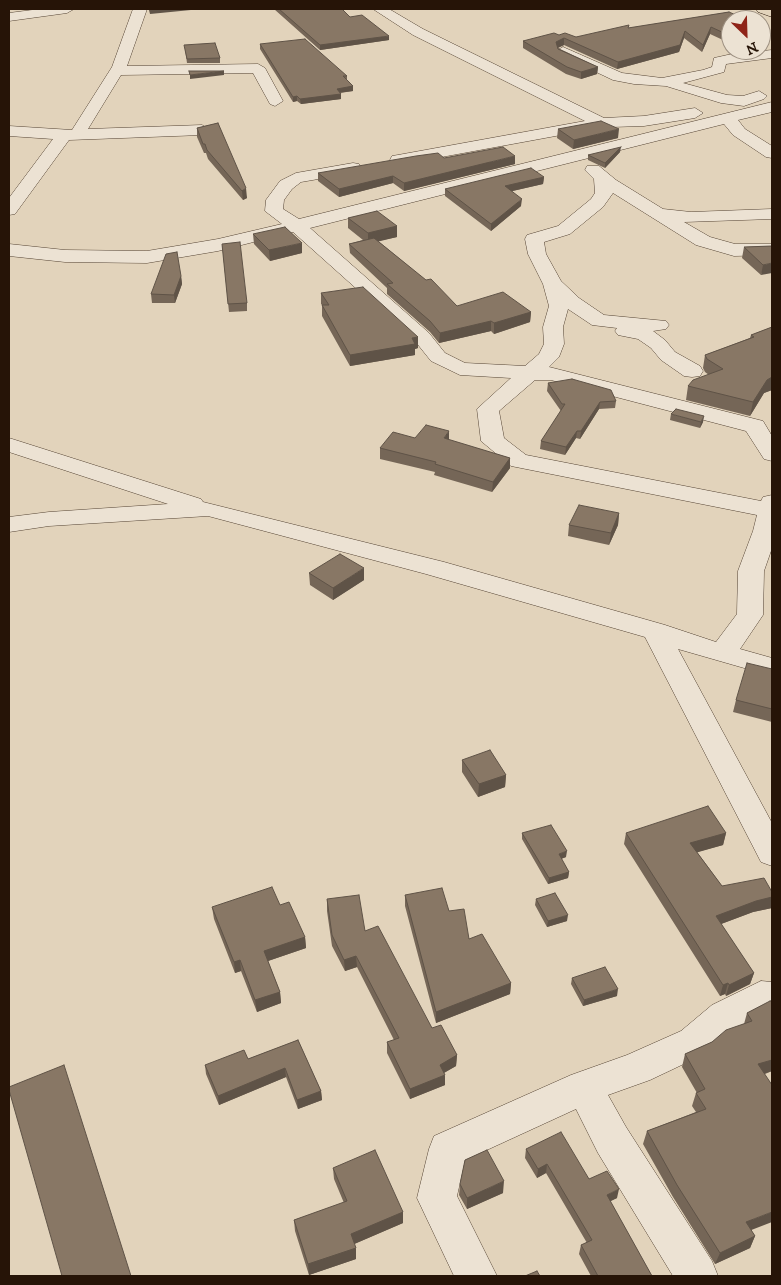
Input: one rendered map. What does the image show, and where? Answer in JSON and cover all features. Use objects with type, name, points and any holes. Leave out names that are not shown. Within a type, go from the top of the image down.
[{"type":"main road","points":[[763,9],[772,13]]},
{"type":"street","points":[[9,12],[25,9]]},
{"type":"street","points":[[9,17],[67,9]]},
{"type":"street","points":[[9,210],[71,135],[117,71],[140,9]]},
{"type":"street","points":[[380,9],[418,32],[550,99],[636,139]]},
{"type":"street","points":[[563,51],[618,77],[662,82],[726,100],[744,100],[772,92]]},
{"type":"street","points":[[662,82],[706,74],[719,69],[719,62],[732,58],[772,54]]},
{"type":"street","points":[[117,71],[258,68],[275,101]]},
{"type":"street","points":[[550,99],[617,112],[695,113],[764,124]]},
{"type":"street","points":[[727,118],[744,100]]},
{"type":"street","points":[[9,250],[65,256],[147,257],[218,245],[636,139],[772,107]]},
{"type":"street","points":[[695,113],[644,121],[600,123],[296,178],[286,185],[275,200],[274,211],[296,225],[422,337],[438,357],[460,369],[551,374],[755,426],[772,454]]},
{"type":"street","points":[[727,118],[739,132],[772,153]]},
{"type":"street","points":[[9,131],[71,135],[202,130]]},
{"type":"street","points":[[574,155],[602,177],[703,241],[734,250],[770,249]]},
{"type":"street","points":[[602,177],[604,193],[591,208],[564,230],[534,239],[537,254],[553,284],[559,306],[553,327],[554,344],[548,357],[488,409],[493,441],[519,461],[771,506],[766,532],[762,574],[750,615],[722,654]]},
{"type":"street","points":[[658,214],[691,217],[772,214]]},
{"type":"street","points":[[553,284],[572,302],[599,321],[624,331],[644,334],[658,344],[668,356],[692,372]]},
{"type":"street","points":[[599,321],[659,325]]},
{"type":"street","points":[[9,445],[208,509],[435,568],[655,630],[722,654],[772,667]]},
{"type":"street","points":[[9,525],[49,519],[208,509]]},
{"type":"street","points":[[655,630],[772,853]]},
{"type":"street","points":[[476,1276],[438,1198],[448,1149],[584,1086],[637,1068],[694,1042],[725,1016],[761,996],[772,997]]},
{"type":"street","points":[[584,1086],[612,1140],[697,1276]]},
{"type":"building","points":[[279,9],[342,9],[350,17],[362,15],[389,36],[320,45]]},
{"type":"building","points":[[721,13],[721,32],[711,27],[703,45],[685,31],[680,45],[618,62],[564,38],[556,42],[558,49],[598,67],[581,72],[567,67],[523,41],[554,33],[559,35],[565,33],[576,37],[629,25],[628,28]]},
{"type":"building","points":[[305,39],[347,76],[343,76],[353,86],[337,89],[341,94],[300,99],[297,96],[293,97],[260,44]]},
{"type":"building","points":[[215,43],[220,58],[187,59],[184,45]]},
{"type":"building","points":[[189,71],[224,71],[190,75]]},
{"type":"building","points":[[601,121],[619,129],[574,140],[558,129]]},
{"type":"building","points":[[218,123],[246,188],[242,191],[207,150],[197,128]]},
{"type":"building","points":[[503,147],[515,156],[404,183],[393,176],[339,189],[318,173],[416,156],[438,153],[444,158]]},
{"type":"building","points":[[621,147],[605,163],[588,155]]},
{"type":"building","points":[[531,168],[544,177],[505,186],[522,199],[491,224],[445,189]]},
{"type":"building","points":[[377,211],[397,226],[368,233],[348,218]]},
{"type":"building","points":[[285,227],[302,243],[269,250],[253,234]]},
{"type":"building","points":[[374,238],[426,280],[431,279],[457,306],[503,292],[531,312],[494,323],[491,321],[440,333],[430,321],[387,284],[393,283],[349,244]]},
{"type":"building","points":[[240,242],[247,303],[228,304],[222,244]]},
{"type":"building","points":[[772,246],[772,263],[763,265],[744,247]]},
{"type":"building","points":[[177,252],[181,276],[174,295],[151,294],[166,254]]},
{"type":"building","points":[[363,287],[418,337],[412,338],[415,344],[350,355],[322,305],[329,305],[321,293]]},
{"type":"building","points":[[772,327],[772,377],[767,380],[753,402],[688,386],[693,380],[723,369],[707,359],[705,355],[754,337],[751,335]]},
{"type":"building","points":[[572,379],[611,390],[616,401],[600,402],[581,431],[577,431],[566,447],[541,441],[565,404],[562,404],[548,383]]},
{"type":"building","points":[[676,409],[704,416],[701,422],[671,414]]},
{"type":"building","points":[[426,425],[449,431],[444,438],[510,458],[493,482],[435,464],[436,462],[380,448],[393,432],[415,438]]},
{"type":"building","points":[[579,505],[619,513],[611,533],[569,525]]},
{"type":"building","points":[[340,554],[364,568],[333,588],[309,573]]},
{"type":"building","points":[[747,663],[772,669],[772,709],[736,700]]},
{"type":"building","points":[[490,750],[506,775],[479,784],[462,760]]},
{"type":"building","points":[[708,806],[726,833],[690,843],[722,886],[764,878],[772,892],[772,897],[716,916],[754,973],[729,985],[728,983],[723,985],[626,833]]},
{"type":"building","points":[[551,825],[567,851],[559,854],[569,872],[549,878],[522,833]]},
{"type":"building","points":[[272,887],[280,905],[289,902],[305,937],[264,951],[280,992],[255,1000],[240,960],[234,962],[212,907]]},
{"type":"building","points":[[442,888],[449,911],[464,909],[469,939],[482,934],[511,983],[436,1012],[405,895]]},
{"type":"building","points":[[555,893],[568,915],[548,921],[536,899]]},
{"type":"building","points":[[359,895],[365,931],[378,926],[432,1028],[441,1025],[457,1055],[440,1065],[445,1075],[410,1089],[387,1042],[399,1038],[356,956],[344,960],[332,935],[327,899]]},
{"type":"building","points":[[605,967],[618,989],[584,1000],[572,978]]},
{"type":"building","points":[[772,1001],[772,1060],[758,1064],[772,1085],[772,1212],[746,1222],[755,1236],[720,1253],[677,1185],[647,1131],[706,1109],[696,1093],[705,1089],[685,1054],[712,1042],[726,1030],[752,1021],[747,1013]]},
{"type":"building","points":[[298,1040],[321,1091],[297,1100],[285,1068],[218,1096],[205,1065],[244,1050],[248,1059]]},
{"type":"building","points":[[64,1065],[131,1276],[62,1276],[9,1087]]},
{"type":"building","points":[[561,1132],[589,1179],[607,1171],[619,1189],[607,1195],[652,1276],[598,1276],[581,1245],[592,1240],[547,1164],[538,1169],[526,1149]]},
{"type":"building","points":[[375,1150],[403,1212],[351,1234],[356,1248],[308,1264],[294,1220],[347,1201],[333,1168]]},
{"type":"building","points":[[487,1150],[504,1181],[467,1198],[460,1184],[465,1160]]},
{"type":"building","points":[[537,1271],[540,1276],[525,1276]]}]
